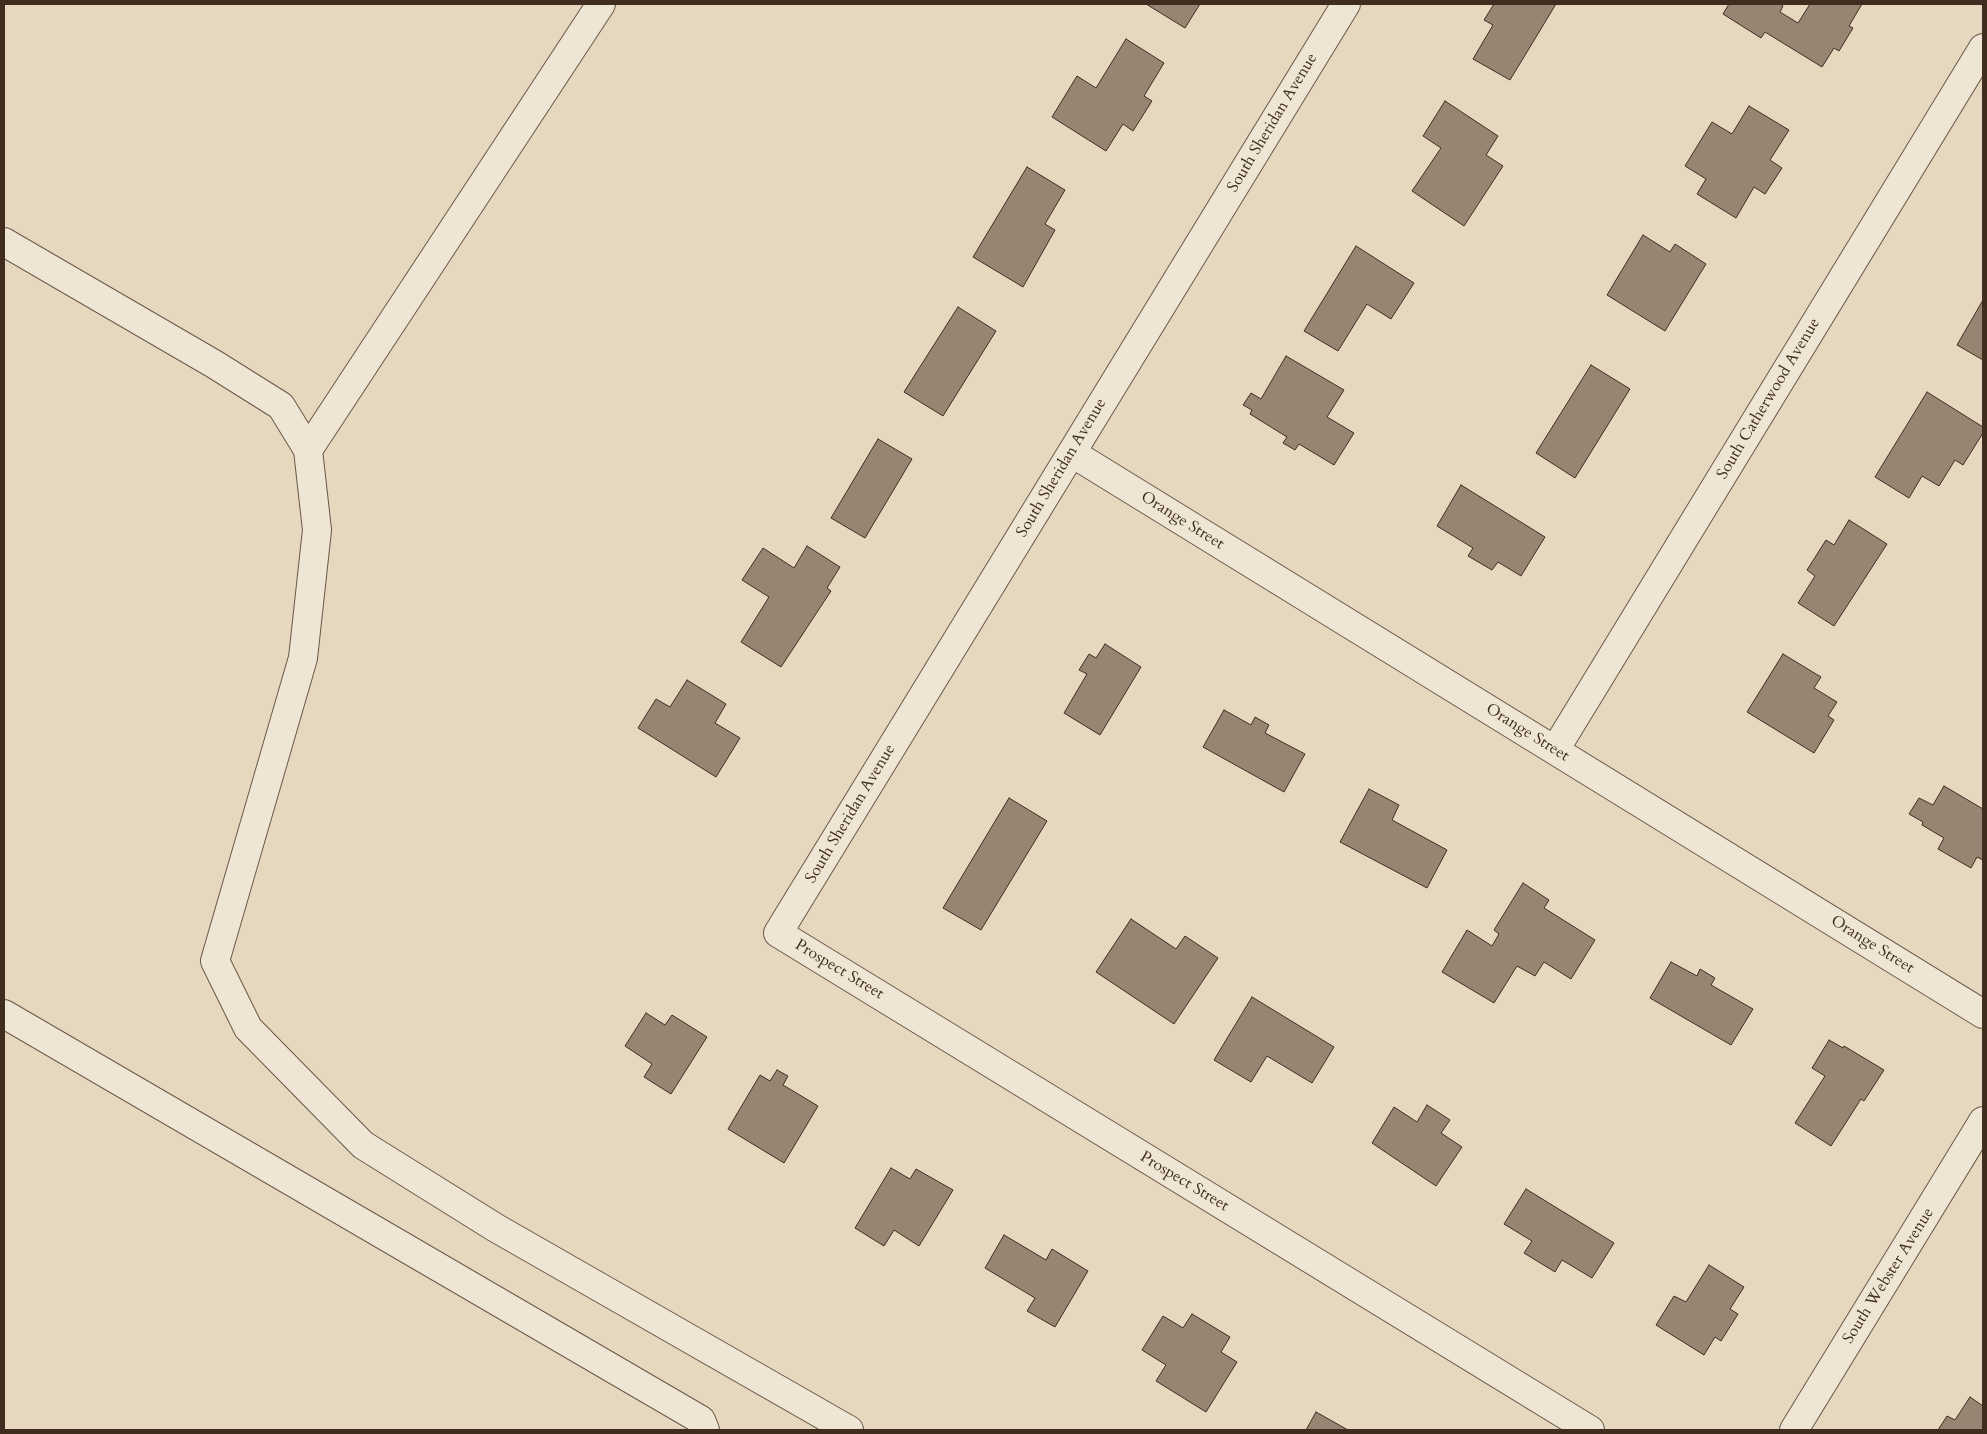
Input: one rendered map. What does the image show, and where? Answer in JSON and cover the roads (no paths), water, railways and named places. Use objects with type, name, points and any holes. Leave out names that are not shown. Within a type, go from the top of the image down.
[{"type":"street","points":[[308,450],[600,4]]},
{"type":"street","name":"South Sheridan Avenue","points":[[778,933],[1346,4]]},
{"type":"street","name":"South Catherwood Avenue","points":[[1555,750],[1983,48]]},
{"type":"street","points":[[4,242],[214,364],[281,406],[308,450],[317,530],[303,658],[216,961],[248,1028],[363,1145],[496,1228],[849,1430]]},
{"type":"street","name":"Orange Street","points":[[1072,453],[1983,1014]]},
{"type":"street","name":"Prospect Street","points":[[778,933],[1590,1430]]},
{"type":"street","points":[[4,1014],[702,1420],[705,1430]]},
{"type":"street","name":"South Webster Avenue","points":[[1794,1430],[1983,1121]]}]
